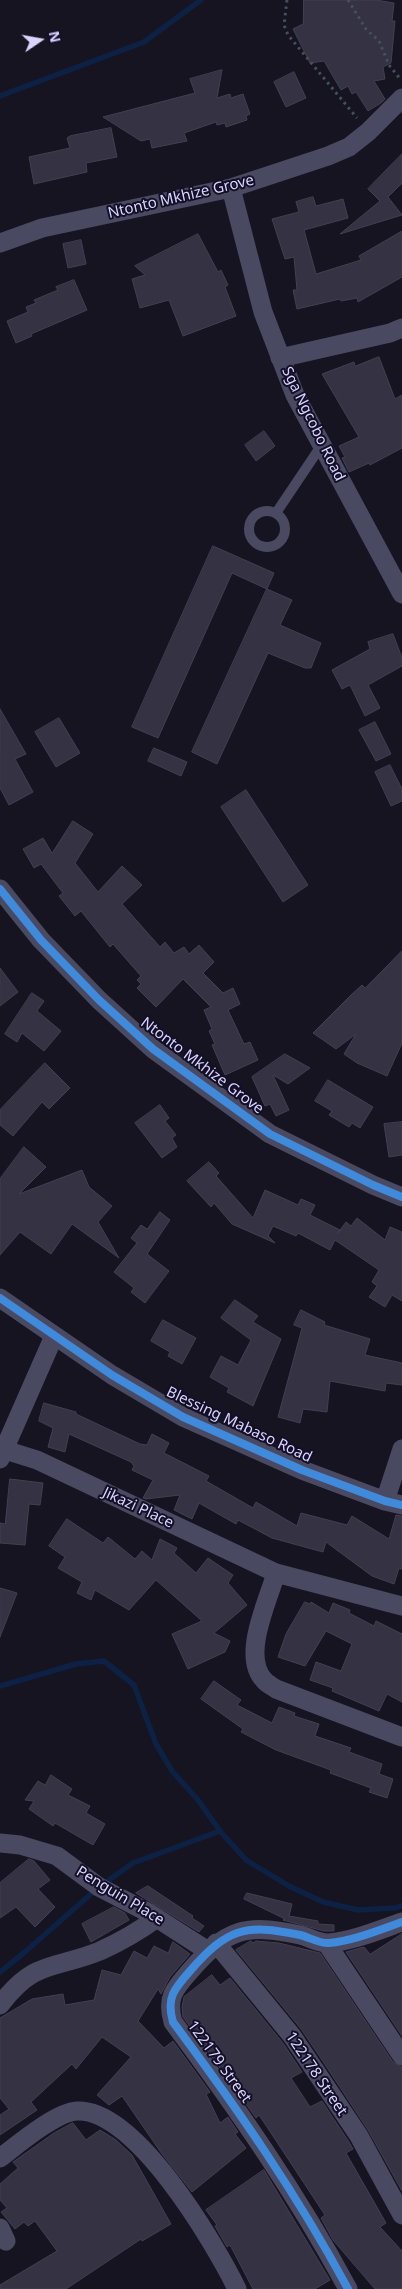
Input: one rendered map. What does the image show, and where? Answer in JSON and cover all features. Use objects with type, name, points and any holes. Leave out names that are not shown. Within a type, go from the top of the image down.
[{"type":"street","name":"Ntonto Mkhize Grove","points":[[0,243],[42,228],[231,188],[328,156],[349,147],[368,132],[402,98]]},
{"type":"street","name":"Sga Ngcobo Road","points":[[231,188],[263,312],[294,395],[402,594]]},
{"type":"street","points":[[280,358],[402,328]]},
{"type":"street","name":"Ntonto Mkhize Grove","points":[[0,889],[41,940],[99,1000],[153,1049],[226,1104],[270,1134],[373,1185],[402,1197]]},
{"type":"street","name":"Blessing Mabaso Road","points":[[0,1298],[112,1375],[183,1417],[302,1470],[393,1503]]},
{"type":"street","points":[[2,1452],[54,1336]]},
{"type":"street","points":[[393,1503],[402,1449]]},
{"type":"street","name":"Jikazi Place","points":[[2,1452],[37,1460],[276,1573],[402,1606]]},
{"type":"street","points":[[276,1573],[253,1647],[255,1664],[263,1680],[276,1689],[402,1737]]},
{"type":"street","name":"Penguin Place","points":[[0,1843],[20,1845],[57,1856],[99,1887],[212,1947]]},
{"type":"street","points":[[0,2005],[17,1984],[34,1972],[98,1951],[135,1933],[157,1918]]},
{"type":"street","name":"122179 Street","points":[[348,2289],[318,2232],[264,2146],[173,2022],[169,2009],[170,1998],[180,1982],[212,1947],[233,1933],[255,1928],[279,1931],[327,1944],[402,1922]]},
{"type":"street","points":[[327,1944],[402,2056]]},
{"type":"street","name":"122178 Street","points":[[212,1947],[292,2036],[359,2136],[402,2215]]},
{"type":"street","points":[[0,2158],[64,2113],[90,2111],[107,2118],[158,2166],[204,2229],[222,2258],[236,2289]]},
{"type":"lane","points":[[276,513],[321,446]]},
{"type":"path","points":[[287,0],[284,25],[288,35],[368,132]]},
{"type":"path","points":[[348,0],[366,29],[378,42],[389,65],[402,82]]},
{"type":"building","points":[[304,0],[376,0],[394,3],[392,21],[395,21],[391,63],[383,67],[385,79],[374,81],[385,99],[381,103],[368,111],[356,92],[352,94],[348,86],[341,90],[324,61],[310,63],[293,29],[303,24]]},
{"type":"building","points":[[222,70],[217,98],[230,94],[231,98],[243,94],[250,114],[246,116],[247,120],[226,127],[225,123],[217,125],[216,122],[184,133],[187,141],[152,148],[150,139],[141,141],[103,117],[195,93],[190,79]]},
{"type":"building","points":[[294,72],[306,98],[286,107],[274,82]]},
{"type":"building","points":[[111,128],[117,157],[86,163],[87,172],[34,184],[29,157],[70,148],[67,138],[70,136]]},
{"type":"building","points":[[402,154],[402,183],[388,197],[402,215],[340,234],[380,201],[368,189]]},
{"type":"building","points":[[313,197],[316,206],[343,199],[348,218],[304,230],[316,274],[361,260],[359,256],[402,231],[402,277],[358,302],[357,298],[341,301],[340,299],[297,309],[293,290],[297,290],[294,257],[285,259],[272,219],[299,212],[296,202]]},
{"type":"building","points":[[198,234],[218,272],[221,270],[228,285],[225,287],[236,316],[183,336],[169,300],[140,308],[132,279],[145,275],[135,266]]},
{"type":"building","points":[[81,240],[86,264],[68,268],[63,244]]},
{"type":"building","points":[[74,280],[87,310],[31,334],[32,336],[16,343],[7,321],[28,312],[26,307],[36,303],[34,300],[58,290],[56,287]]},
{"type":"building","points":[[379,357],[395,399],[402,395],[402,448],[370,465],[369,463],[349,472],[342,458],[345,457],[339,446],[359,437],[322,374],[354,362],[355,366]]},
{"type":"building","points":[[264,431],[275,446],[256,461],[245,445]]},
{"type":"building","points":[[213,546],[274,573],[267,589],[232,573],[158,738],[132,727]]},
{"type":"building","points":[[267,589],[292,600],[280,625],[321,643],[311,668],[305,668],[268,653],[217,764],[192,752]]},
{"type":"building","points":[[393,634],[402,658],[402,666],[368,685],[380,708],[365,716],[350,685],[342,689],[332,670],[370,649],[368,642]]},
{"type":"building","points":[[0,709],[26,754],[15,759],[33,792],[9,805],[0,788]]},
{"type":"building","points":[[59,718],[80,753],[56,767],[35,732]]},
{"type":"building","points":[[375,722],[391,754],[376,761],[359,730]]},
{"type":"building","points":[[154,748],[187,762],[181,776],[148,761]]},
{"type":"building","points":[[390,765],[402,789],[402,801],[391,806],[375,772]]},
{"type":"building","points":[[246,790],[308,885],[283,902],[221,807]]},
{"type":"building","points":[[73,821],[93,834],[75,863],[98,892],[122,866],[142,885],[122,904],[160,947],[165,942],[174,953],[184,947],[189,954],[199,945],[214,962],[203,973],[223,993],[233,988],[240,1004],[228,1010],[244,1044],[250,1042],[258,1060],[225,1075],[212,1045],[215,1044],[209,1031],[212,1029],[204,1010],[211,1007],[183,979],[156,1007],[137,988],[141,984],[137,980],[141,976],[113,944],[110,947],[81,911],[75,916],[59,896],[63,893],[41,864],[34,868],[23,849],[43,838],[52,853]]},
{"type":"building","points":[[402,951],[402,1043],[387,1076],[357,1063],[344,1054],[356,1034],[336,1049],[313,1033],[351,995],[362,985],[365,988]]},
{"type":"building","points":[[0,968],[18,992],[0,1006]]},
{"type":"building","points":[[32,993],[44,1001],[37,1011],[61,1031],[44,1051],[22,1033],[17,1042],[5,1034]]},
{"type":"building","points":[[285,1054],[310,1068],[288,1084],[273,1075],[289,1110],[276,1116],[270,1104],[265,1106],[252,1077]]},
{"type":"building","points":[[45,1063],[70,1088],[49,1109],[42,1102],[13,1136],[0,1125],[0,1110]]},
{"type":"building","points":[[328,1080],[373,1107],[360,1128],[352,1123],[349,1127],[329,1115],[332,1111],[315,1101]]},
{"type":"building","points":[[160,1105],[169,1118],[165,1121],[176,1135],[172,1138],[177,1147],[162,1158],[135,1123]]},
{"type":"building","points":[[402,1122],[402,1155],[389,1157],[384,1124]]},
{"type":"building","points":[[24,1147],[46,1167],[19,1194],[82,1170],[89,1187],[112,1206],[98,1222],[119,1258],[72,1224],[51,1254],[20,1232],[0,1255],[0,1179]]},
{"type":"building","points":[[209,1162],[219,1173],[216,1176],[253,1218],[265,1190],[298,1205],[301,1199],[315,1205],[310,1215],[340,1230],[338,1233],[346,1222],[351,1226],[357,1218],[385,1240],[390,1227],[402,1232],[402,1301],[392,1295],[385,1307],[369,1297],[377,1286],[372,1282],[379,1270],[335,1240],[330,1250],[298,1233],[296,1236],[273,1226],[268,1236],[275,1243],[232,1224],[214,1203],[211,1207],[187,1181]]},
{"type":"building","points":[[160,1212],[170,1220],[147,1254],[169,1271],[145,1303],[131,1292],[134,1288],[114,1272],[137,1243],[131,1238],[141,1225],[147,1229]]},
{"type":"building","points":[[235,1300],[258,1316],[253,1322],[281,1339],[253,1406],[227,1392],[229,1388],[210,1377],[221,1356],[238,1365],[251,1340],[221,1318]]},
{"type":"building","points":[[301,1310],[325,1322],[324,1325],[370,1339],[365,1355],[402,1363],[402,1385],[386,1383],[385,1391],[330,1381],[327,1412],[303,1409],[300,1423],[278,1417],[302,1328],[294,1325]]},
{"type":"building","points":[[163,1320],[196,1338],[182,1364],[168,1356],[170,1352],[151,1341]]},
{"type":"building","points":[[44,1403],[76,1412],[76,1414],[140,1444],[147,1445],[152,1434],[169,1443],[164,1453],[209,1476],[206,1481],[253,1508],[256,1502],[297,1526],[301,1513],[347,1525],[352,1516],[389,1539],[396,1515],[402,1516],[402,1569],[399,1568],[394,1584],[372,1576],[326,1542],[323,1552],[272,1538],[238,1520],[236,1524],[199,1503],[192,1519],[174,1510],[180,1495],[143,1498],[153,1480],[132,1470],[134,1466],[131,1462],[69,1434],[65,1452],[48,1447],[53,1428],[39,1421]]},
{"type":"building","points":[[10,1479],[43,1483],[40,1505],[29,1504],[25,1545],[0,1543],[0,1523],[5,1524]]},
{"type":"building","points":[[67,1519],[103,1543],[108,1537],[135,1559],[142,1551],[152,1560],[160,1539],[177,1548],[174,1553],[196,1573],[208,1558],[233,1575],[228,1583],[247,1605],[214,1633],[230,1641],[225,1652],[188,1669],[172,1634],[202,1621],[156,1580],[129,1610],[95,1590],[91,1600],[77,1593],[82,1582],[58,1568],[65,1557],[49,1546]]},
{"type":"building","points":[[0,1588],[17,1593],[0,1637]]},
{"type":"building","points":[[305,1602],[310,1604],[311,1602],[329,1613],[333,1603],[350,1610],[349,1613],[374,1626],[376,1621],[402,1634],[402,1702],[387,1694],[379,1711],[332,1691],[333,1688],[310,1680],[316,1662],[341,1671],[352,1644],[326,1631],[305,1666],[278,1657],[286,1634]]},
{"type":"building","points":[[214,1681],[241,1700],[237,1705],[272,1723],[279,1707],[295,1713],[294,1716],[319,1724],[315,1736],[351,1748],[349,1752],[382,1764],[379,1774],[393,1779],[387,1798],[369,1792],[371,1788],[330,1773],[331,1770],[276,1750],[241,1732],[243,1729],[201,1699]]},
{"type":"building","points":[[51,1775],[72,1789],[68,1795],[90,1806],[86,1813],[105,1824],[93,1845],[55,1823],[53,1826],[29,1809],[34,1801],[25,1800],[38,1781],[45,1785]]},
{"type":"building","points":[[29,1859],[34,1861],[50,1880],[38,1889],[55,1907],[35,1927],[16,1907],[0,1918],[0,1883]]},
{"type":"building","points":[[148,1886],[193,1916],[192,1918],[204,1926],[199,1932],[136,1893]]},
{"type":"building","points":[[247,1893],[292,1904],[289,1916],[318,1921],[318,1924],[334,1925],[334,1931],[324,1931],[283,1920],[285,1919],[244,1899]]},
{"type":"building","points":[[114,1907],[125,1913],[129,1920],[91,1942],[82,1924]]},
{"type":"building","points":[[402,1934],[402,2036],[346,1952],[364,1947],[370,1954]]},
{"type":"building","points":[[251,1941],[253,1943],[256,1941],[279,1943],[320,1953],[393,2062],[402,2067],[402,2191],[368,2130],[301,2029],[236,1950]]},
{"type":"building","points":[[173,1942],[190,1954],[170,1977],[161,1994],[158,1989],[138,2021],[164,2048],[173,2041],[210,2092],[206,2094],[220,2123],[228,2117],[238,2132],[235,2134],[246,2148],[192,2192],[162,2154],[122,2096],[109,2105],[97,2095],[131,2057],[102,2037],[76,2069],[72,2064],[31,2102],[37,2110],[0,2135],[0,2115],[9,2109],[0,2098],[0,2018],[32,1999],[63,1994],[65,2005],[94,2000],[102,1970],[121,1975],[134,1951],[147,1958],[154,1946],[168,1953]]},
{"type":"building","points":[[212,1975],[220,1985],[230,1978],[283,2043],[302,2072],[291,2078],[310,2107],[322,2101],[349,2142],[353,2149],[346,2153],[386,2223],[380,2227],[402,2251],[402,2289],[375,2289],[333,2240],[321,2218],[325,2215],[259,2115],[256,2118],[183,2017],[184,1997]]},
{"type":"building","points":[[73,2123],[86,2140],[100,2130],[116,2140],[132,2155],[171,2224],[142,2241],[141,2239],[66,2289],[0,2289],[0,2285],[57,2251],[35,2221],[28,2226],[24,2222],[15,2229],[1,2212],[7,2208],[0,2200],[0,2184],[18,2168],[13,2162],[54,2133]]},
{"type":"building","points":[[264,2170],[330,2280],[315,2289],[253,2289],[230,2245],[227,2247],[215,2226],[217,2225],[206,2210]]},
{"type":"waterway","points":[[0,96],[144,42],[201,0]]},
{"type":"waterway","points":[[0,1686],[76,1664],[104,1661],[134,1685],[156,1744],[172,1771],[246,1860],[289,1886],[323,1902],[358,1910],[402,1906]]},
{"type":"waterway","points":[[0,1972],[99,1887],[133,1863],[220,1831]]},
{"type":"cycle path","points":[[0,889],[41,940],[99,1000],[153,1049],[270,1134],[373,1185],[402,1197]]},
{"type":"cycle path","points":[[0,1298],[112,1375],[183,1417],[302,1470],[385,1501],[402,1505]]},
{"type":"cycle path","points":[[348,2289],[287,2185],[173,2022],[170,2006],[173,1994],[180,1983],[203,1957],[226,1938],[238,1933],[250,1930],[281,1931],[329,1943],[357,1938],[402,1922]]}]
